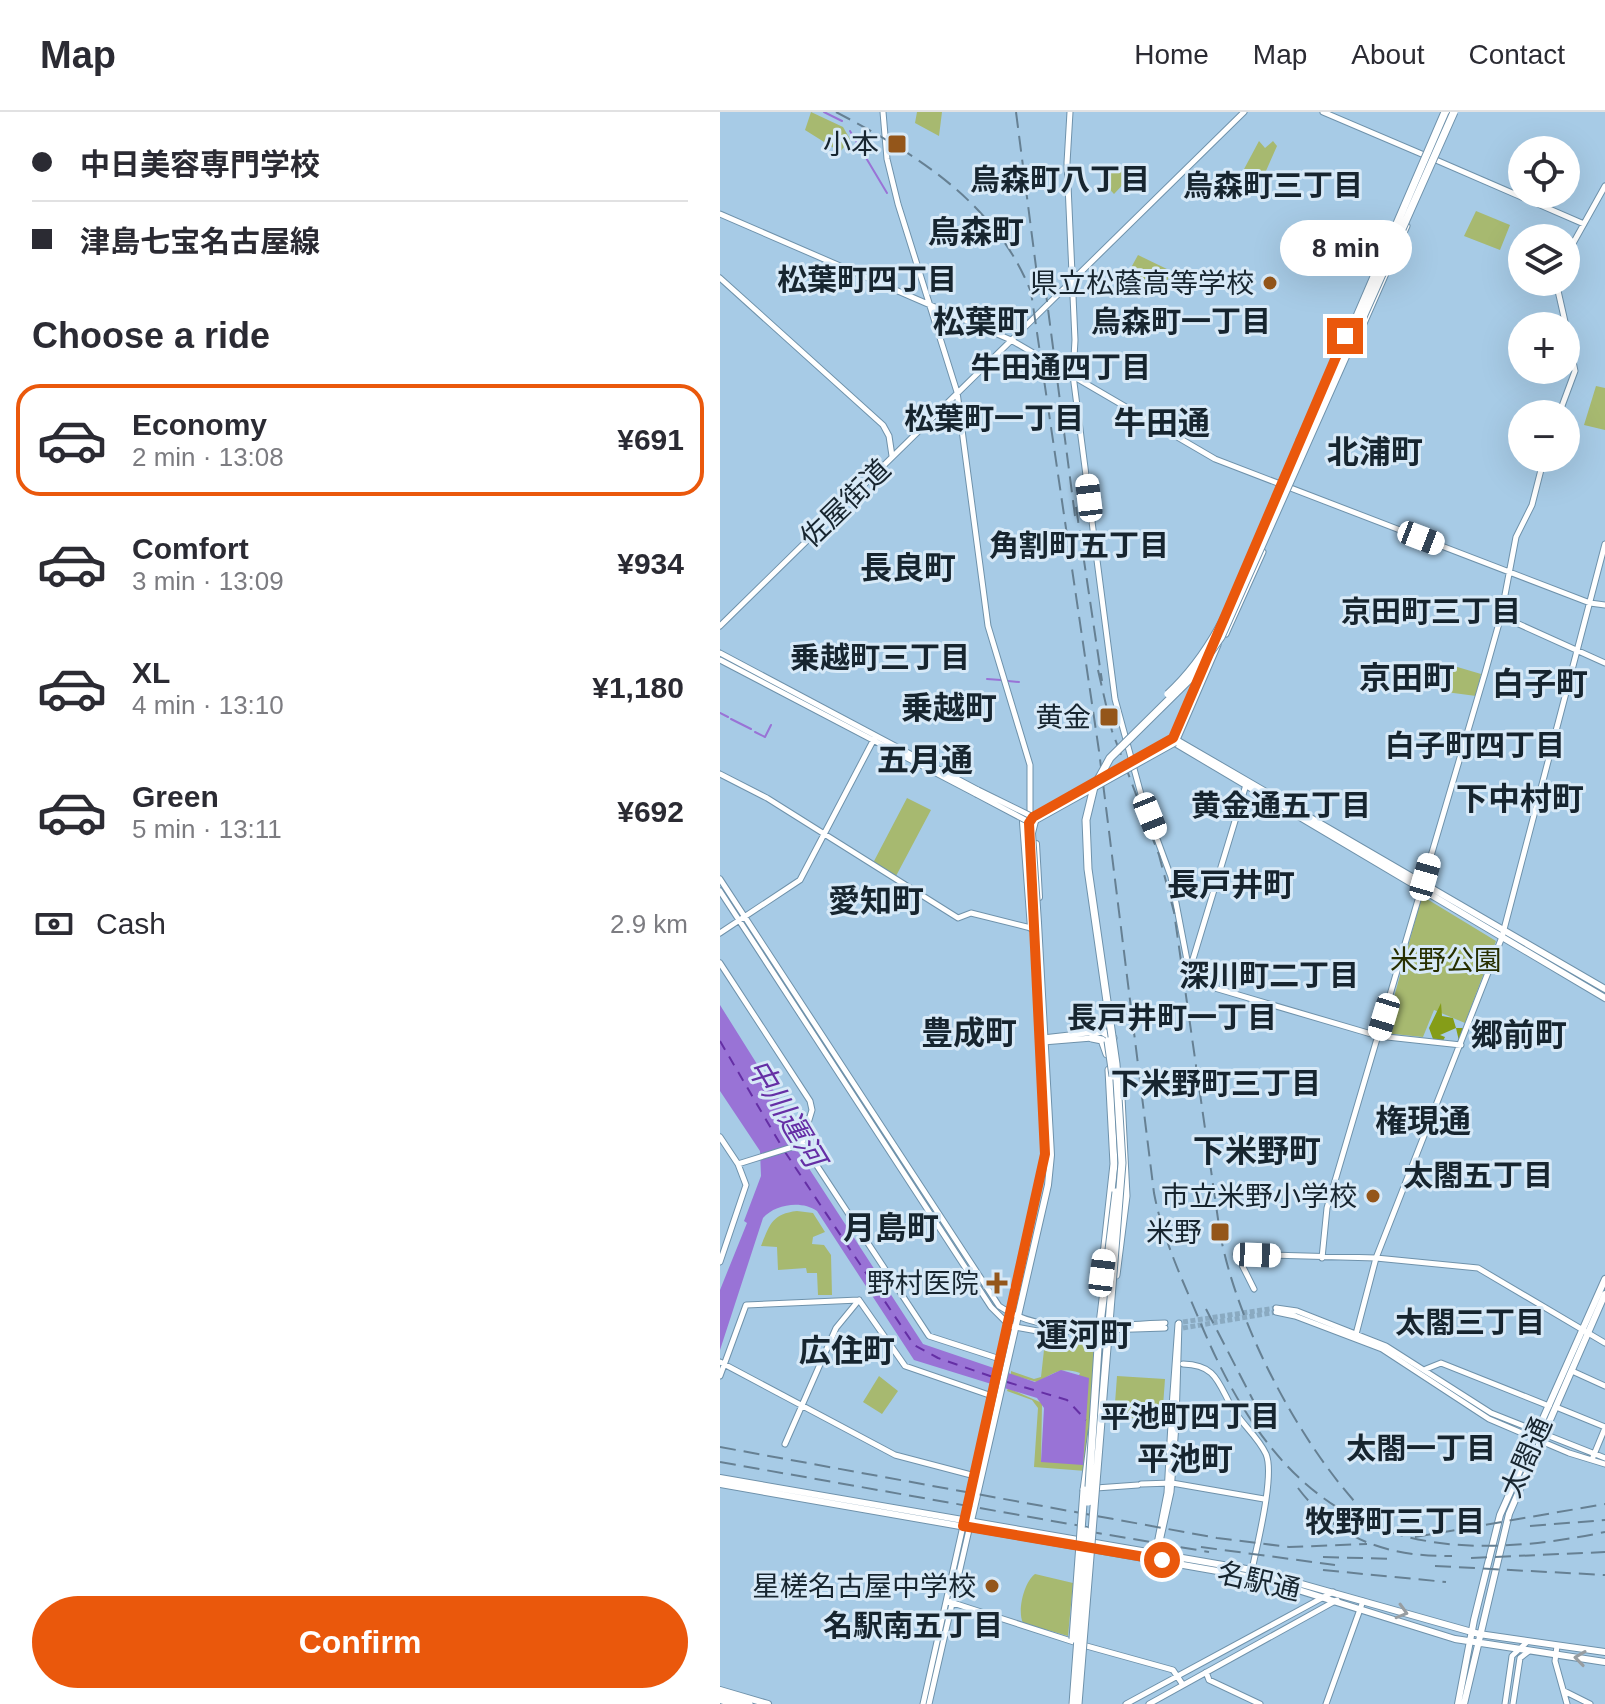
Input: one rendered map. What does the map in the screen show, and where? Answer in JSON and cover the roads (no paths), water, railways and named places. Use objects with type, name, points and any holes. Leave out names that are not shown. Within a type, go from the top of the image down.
[{"type":"highway","points":[[1077,1704],[1102,1332],[1116,1197],[1117,1130],[1111,1064],[1082,856],[1086,798],[1094,775],[1114,745],[1192,670],[1216,636],[1424,158],[1450,112]]},
{"type":"highway","points":[[1403,237],[1404,220],[1450,112]]},
{"type":"highway","points":[[1102,1332],[1118,1228],[1121,1129],[1116,1064],[1086,854],[1086,820],[1091,797],[1117,748],[1195,674],[1221,637],[1450,112]]},
{"type":"highway","points":[[1300,440],[1333,377],[1424,158]]},
{"type":"highway","points":[[1094,1035],[1109,1034],[1118,1064],[1126,1196],[1102,1332]]},
{"type":"highway","points":[[1094,1035],[1106,1046],[1114,1164],[1098,1311],[1102,1332]]},
{"type":"highway","points":[[720,1695],[749,1704]]},
{"type":"main road","points":[[1175,740],[1422,885],[1605,998]]},
{"type":"main road","points":[[1031,821],[1034,925]]},
{"type":"main road","points":[[1031,821],[1037,939]]},
{"type":"main road","points":[[967,1524],[975,1476],[1012,1327],[1045,1154],[1031,821]]},
{"type":"main road","points":[[1503,934],[1605,989]]},
{"type":"main road","name":"太閤通","points":[[1473,1643],[1500,1515],[1535,1435],[1572,1371],[1605,1279]]},
{"type":"main road","name":"太閤通","points":[[1475,1633],[1509,1514],[1552,1407],[1605,1294]]},
{"type":"main road","points":[[967,1524],[996,1391]]},
{"type":"main road","name":"名駅通","points":[[720,1478],[967,1524]]},
{"type":"main road","name":"名駅通","points":[[720,1484],[1252,1570],[1475,1633],[1605,1652]]},
{"type":"main road","name":"名駅通","points":[[1159,1556],[1263,1579],[1335,1602],[1358,1614],[1473,1643],[1605,1662]]},
{"type":"main road","points":[[1458,1704],[1473,1643]]},
{"type":"main road","points":[[1464,1704],[1473,1643]]},
{"type":"main road","points":[[720,1695],[766,1704]]},
{"type":"main road","points":[[720,1695],[734,1704]]},
{"type":"street","points":[[883,112],[887,159],[898,204],[957,392],[988,626],[1030,765],[1031,821]]},
{"type":"street","points":[[1070,112],[1067,163],[1073,375],[1115,699],[1139,789],[1171,877],[1191,981],[1378,1036],[1461,1045]]},
{"type":"street","name":"佐屋街道","points":[[720,626],[1244,112]]},
{"type":"street","points":[[1031,821],[1175,740],[1281,484],[1424,158],[1323,112]]},
{"type":"street","points":[[1200,682],[1403,237],[1436,160],[1450,112]]},
{"type":"street","points":[[1436,160],[1584,224]]},
{"type":"street","points":[[1580,231],[1605,186]]},
{"type":"street","points":[[720,214],[1011,340],[1215,459],[1590,603],[1605,605]]},
{"type":"street","points":[[720,278],[883,425],[889,436],[892,457]]},
{"type":"street","points":[[1322,1258],[1327,1208],[1501,616],[1516,537],[1532,505],[1540,472]]},
{"type":"street","points":[[1355,1335],[1376,1258],[1503,934],[1605,544]]},
{"type":"street","points":[[1501,616],[1605,663]]},
{"type":"street","points":[[720,653],[875,739]]},
{"type":"street","points":[[720,660],[1031,821]]},
{"type":"street","points":[[720,933],[800,880],[875,739]]},
{"type":"street","points":[[720,774],[824,834],[958,918],[971,913],[1034,925]]},
{"type":"street","points":[[1190,969],[1245,788]]},
{"type":"street","points":[[720,879],[741,918],[991,1307],[1012,1327],[1060,1333],[1165,1325],[1040,1325],[1014,1317],[990,1295],[741,918],[720,891]]},
{"type":"street","points":[[720,963],[810,1101],[812,1110],[799,1144]]},
{"type":"street","points":[[1094,965],[1099,968],[1108,1029],[1118,1142]]},
{"type":"street","points":[[1042,1040],[1094,1035]]},
{"type":"street","points":[[720,1137],[745,1178],[744,1195],[720,1260]]},
{"type":"street","points":[[738,1164],[799,1144]]},
{"type":"street","points":[[799,1144],[929,1336],[1004,1360]]},
{"type":"street","points":[[1254,1289],[1236,1254],[1376,1258],[1478,1268],[1605,1343]]},
{"type":"street","points":[[720,1376],[722,1363],[746,1305],[859,1300]]},
{"type":"street","points":[[859,1300],[905,1366],[996,1391]]},
{"type":"street","points":[[785,1444],[836,1328],[859,1300]]},
{"type":"street","points":[[1276,1310],[1297,1311],[1355,1335],[1424,1371],[1476,1411],[1605,1461]]},
{"type":"street","points":[[1159,1556],[1170,1482],[1179,1326]]},
{"type":"street","points":[[722,1363],[895,1455],[975,1476]]},
{"type":"street","points":[[1424,1371],[1441,1363],[1605,1428],[1592,1458]]},
{"type":"street","points":[[1183,1364],[1201,1365],[1216,1374],[1233,1410],[1261,1445],[1269,1466],[1252,1570]]},
{"type":"street","points":[[1572,1371],[1605,1386]]},
{"type":"street","points":[[1085,1488],[1170,1482],[1264,1499]]},
{"type":"street","points":[[926,1704],[967,1524]]},
{"type":"street","points":[[1126,1704],[1333,1592]]},
{"type":"street","points":[[1149,1704],[1345,1595]]},
{"type":"street","points":[[1326,1704],[1363,1601]]},
{"type":"street","points":[[949,1602],[990,1618],[1173,1670],[1183,1685]]},
{"type":"street","points":[[1505,1704],[1512,1656],[1527,1642]]},
{"type":"street","points":[[1557,1646],[1556,1655],[1567,1704]]},
{"type":"street","points":[[1513,1704],[1520,1658],[1529,1651]]},
{"type":"street","points":[[1206,1672],[1209,1680],[1260,1704]]},
{"type":"street","points":[[1564,1691],[1590,1704]]},
{"type":"water","name":"中川運河","points":[[720,1005],[797,1128],[794,1138],[797,1150],[923,1344],[1035,1382],[1061,1370],[1089,1378],[1083,1465],[1041,1462],[1044,1408],[1037,1398],[914,1360],[817,1211],[804,1205],[774,1209],[763,1218],[720,1350],[720,1290],[747,1223],[744,1221],[761,1176],[760,1151],[720,1091]]},
{"type":"waterway","points":[[824,112],[842,121]]},
{"type":"waterway","points":[[850,131],[887,193]]},
{"type":"waterway","points":[[838,282],[861,292]]},
{"type":"waterway","points":[[987,679],[1001,680]]},
{"type":"waterway","points":[[1008,681],[1019,682]]},
{"type":"waterway","points":[[720,713],[728,717]]},
{"type":"waterway","points":[[731,719],[751,729]]},
{"type":"waterway","points":[[755,732],[765,737],[771,725]]},
{"type":"tunnel","points":[[1183,1322],[1276,1308]]},
{"type":"tunnel","points":[[1183,1328],[1276,1312]]},
{"type":"railway","points":[[836,112],[924,164],[975,207],[1016,260],[1031,292],[1099,751],[1154,1193],[1174,1260],[1233,1391],[1270,1446],[1310,1488],[1356,1518],[1408,1537],[1466,1545],[1532,1543],[1605,1532]]},
{"type":"railway","points":[[1016,112],[1040,298]]},
{"type":"railway","points":[[1045,286],[1075,516]]},
{"type":"railway","points":[[1076,507],[1102,681]]},
{"type":"railway","points":[[1098,670],[1112,731],[1159,855],[1174,912],[1220,1233],[1241,1307],[1276,1385],[1298,1423],[1345,1490],[1370,1518]]},
{"type":"railway","points":[[1206,1309],[1272,1437]]},
{"type":"railway","points":[[720,1447],[1217,1538],[1289,1547],[1367,1544]]},
{"type":"railway","points":[[720,1462],[1098,1529]]},
{"type":"railway","points":[[1298,1488],[1330,1521],[1366,1542],[1407,1553],[1452,1556]]},
{"type":"railway","points":[[1415,1537],[1605,1504]]},
{"type":"railway","points":[[1530,1526],[1605,1520]]},
{"type":"railway","points":[[1086,1531],[1209,1552]]},
{"type":"railway","points":[[1201,1547],[1335,1565]]},
{"type":"railway","points":[[1471,1558],[1605,1552]]},
{"type":"railway","points":[[1323,1557],[1395,1559]]},
{"type":"railway","points":[[1435,1566],[1605,1575]]},
{"type":"railway","points":[[1323,1570],[1446,1582]]},
{"type":"place","name":"小本","points":[[897,144]]},
{"type":"place","name":"県立松蔭高等学校","points":[[1270,283]]},
{"type":"place","name":"黄金","points":[[1109,717]]},
{"type":"place","name":"市立米野小学校","points":[[1373,1196]]},
{"type":"place","name":"米野","points":[[1220,1232]]},
{"type":"place","name":"野村医院","points":[[997,1283]]},
{"type":"place","name":"星槎名古屋中学校","points":[[992,1586]]},
{"type":"district","name":"烏森町八丁目","points":[[1060,180]]},
{"type":"district","name":"烏森町三丁目","points":[[1273,186]]},
{"type":"district","name":"烏森町","points":[[976,232]]},
{"type":"district","name":"松葉町四丁目","points":[[867,280]]},
{"type":"district","name":"松葉町","points":[[981,322]]},
{"type":"district","name":"烏森町一丁目","points":[[1181,322]]},
{"type":"district","name":"牛田通四丁目","points":[[1061,368]]},
{"type":"district","name":"松葉町一丁目","points":[[994,419]]},
{"type":"district","name":"牛田通","points":[[1162,423]]},
{"type":"district","name":"北浦町","points":[[1375,452]]},
{"type":"district","name":"角割町五丁目","points":[[1079,546]]},
{"type":"district","name":"長良町","points":[[908,568]]},
{"type":"district","name":"京田町三丁目","points":[[1431,612]]},
{"type":"district","name":"乗越町三丁目","points":[[880,658]]},
{"type":"district","name":"京田町","points":[[1407,678]]},
{"type":"district","name":"白子町","points":[[1540,684]]},
{"type":"district","name":"乗越町","points":[[949,708]]},
{"type":"district","name":"白子町四丁目","points":[[1475,746]]},
{"type":"district","name":"五月通","points":[[925,760]]},
{"type":"district","name":"下中村町","points":[[1520,799]]},
{"type":"district","name":"黄金通五丁目","points":[[1281,806]]},
{"type":"district","name":"長戸井町","points":[[1231,885]]},
{"type":"district","name":"愛知町","points":[[876,901]]},
{"type":"district","name":"深川町二丁目","points":[[1269,976]]},
{"type":"district","name":"長戸井町一丁目","points":[[1172,1018]]},
{"type":"district","name":"豊成町","points":[[969,1033]]},
{"type":"district","name":"郷前町","points":[[1519,1035]]},
{"type":"district","name":"下米野町三丁目","points":[[1216,1084]]},
{"type":"district","name":"権現通","points":[[1423,1121]]},
{"type":"district","name":"下米野町","points":[[1257,1151]]},
{"type":"district","name":"太閤五丁目","points":[[1478,1176]]},
{"type":"district","name":"月島町","points":[[891,1228]]},
{"type":"district","name":"太閤三丁目","points":[[1470,1323]]},
{"type":"district","name":"運河町","points":[[1084,1335]]},
{"type":"district","name":"広住町","points":[[847,1351]]},
{"type":"district","name":"平池町四丁目","points":[[1190,1417]]},
{"type":"district","name":"太閤一丁目","points":[[1421,1449]]},
{"type":"district","name":"平池町","points":[[1185,1459]]},
{"type":"district","name":"牧野町三丁目","points":[[1395,1522]]},
{"type":"district","name":"名駅南五丁目","points":[[913,1626]]},
{"type":"park label","name":"米野公園","points":[[1446,960]]}]
